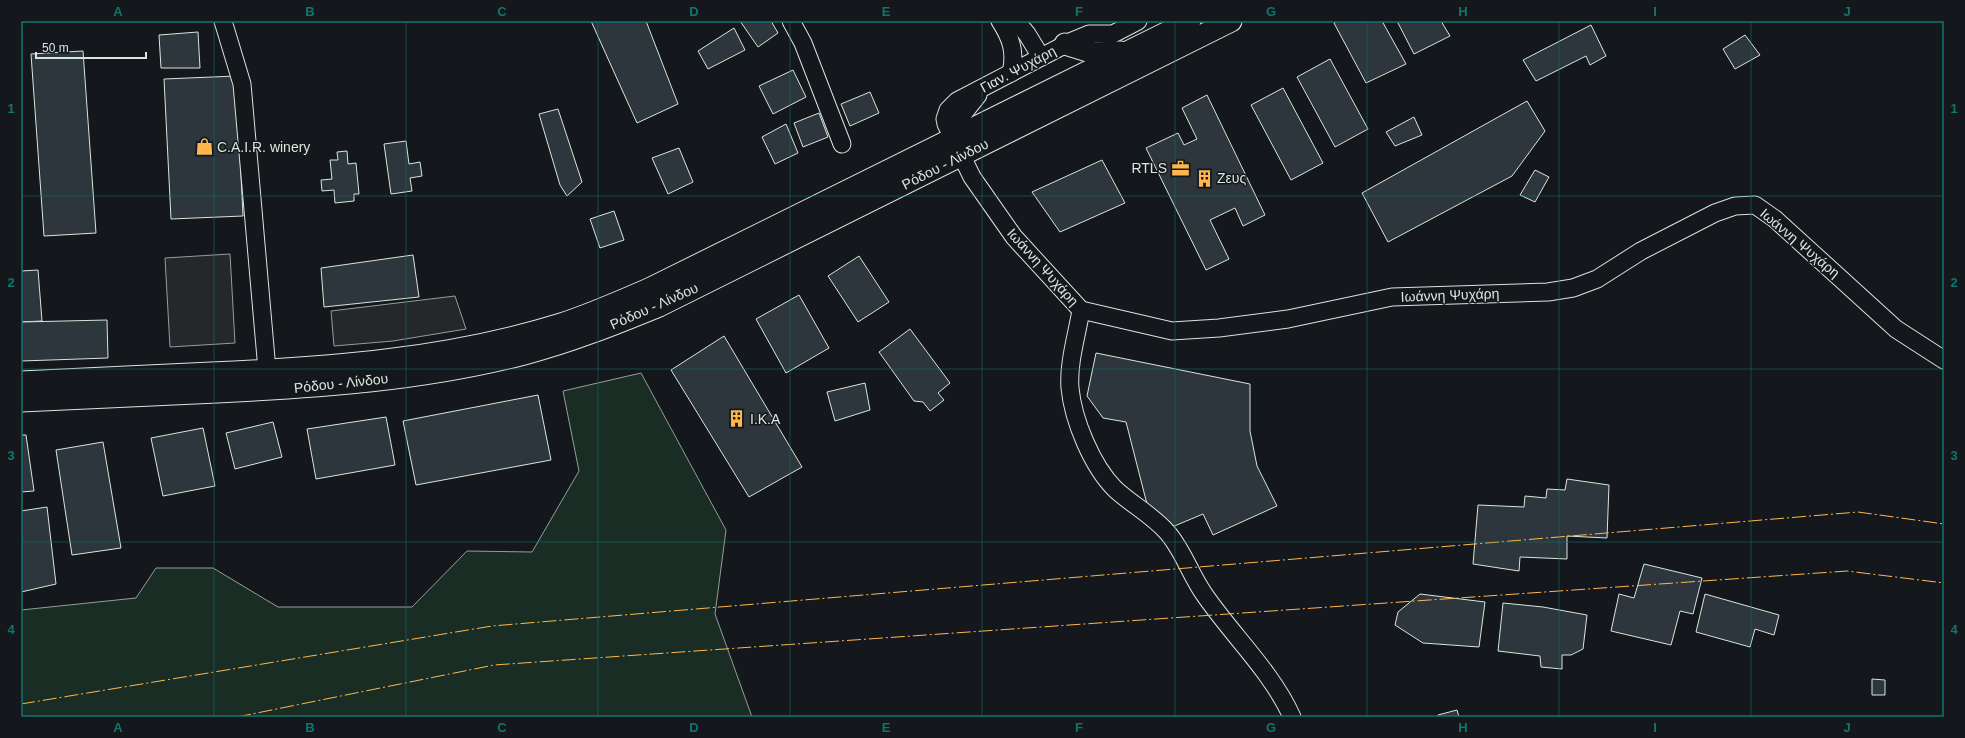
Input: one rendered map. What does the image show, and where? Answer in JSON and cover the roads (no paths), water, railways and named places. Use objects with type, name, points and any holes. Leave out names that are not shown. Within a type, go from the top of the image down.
[{"type":"main road","name":"Ρόδου - Λίνδου","points":[[21,401],[311,388],[387,379],[450,369],[523,354],[608,327],[659,306],[957,148],[1130,51],[1190,21]]},
{"type":"main road","name":"Ρόδου - Λίνδου","points":[[21,382],[308,368],[385,360],[456,349],[517,336],[561,324],[602,309],[651,288],[1231,21]]},
{"type":"main road","points":[[1065,44],[1094,53],[1130,51]]},
{"type":"street","points":[[223,21],[242,84],[267,370]]},
{"type":"street","points":[[791,21],[803,43],[842,144]]},
{"type":"street","points":[[1000,21],[1010,38],[1013,50],[1011,73]]},
{"type":"street","points":[[1016,21],[1027,34],[1041,57]]},
{"type":"street","name":"Γιαν. Ψυχάρη","points":[[957,148],[956,126],[962,113],[978,95],[994,81],[1065,44],[1089,34],[1113,34],[1138,21]]},
{"type":"street","name":"Ιωάννη Ψυχάρη","points":[[957,148],[976,183],[1014,237],[1081,310],[1172,331],[1219,328],[1288,319],[1392,297],[1492,294],[1573,288],[1597,279],[1641,251],[1715,213],[1735,206],[1755,205],[1775,219],[1896,329],[1944,360]]},
{"type":"street","points":[[1081,310],[1071,366],[1070,388],[1077,423],[1086,446],[1114,488],[1167,532],[1182,552],[1202,592],[1223,622],[1282,696],[1292,717]]},
{"type":"place","name":"C.A.I.R. winery","points":[[204,147]]},
{"type":"place","name":"RTLS","points":[[1180,168]]},
{"type":"place","name":"Ζευς","points":[[1204,178]]},
{"type":"place","name":"Ι.Κ.Α","points":[[737,419]]}]
